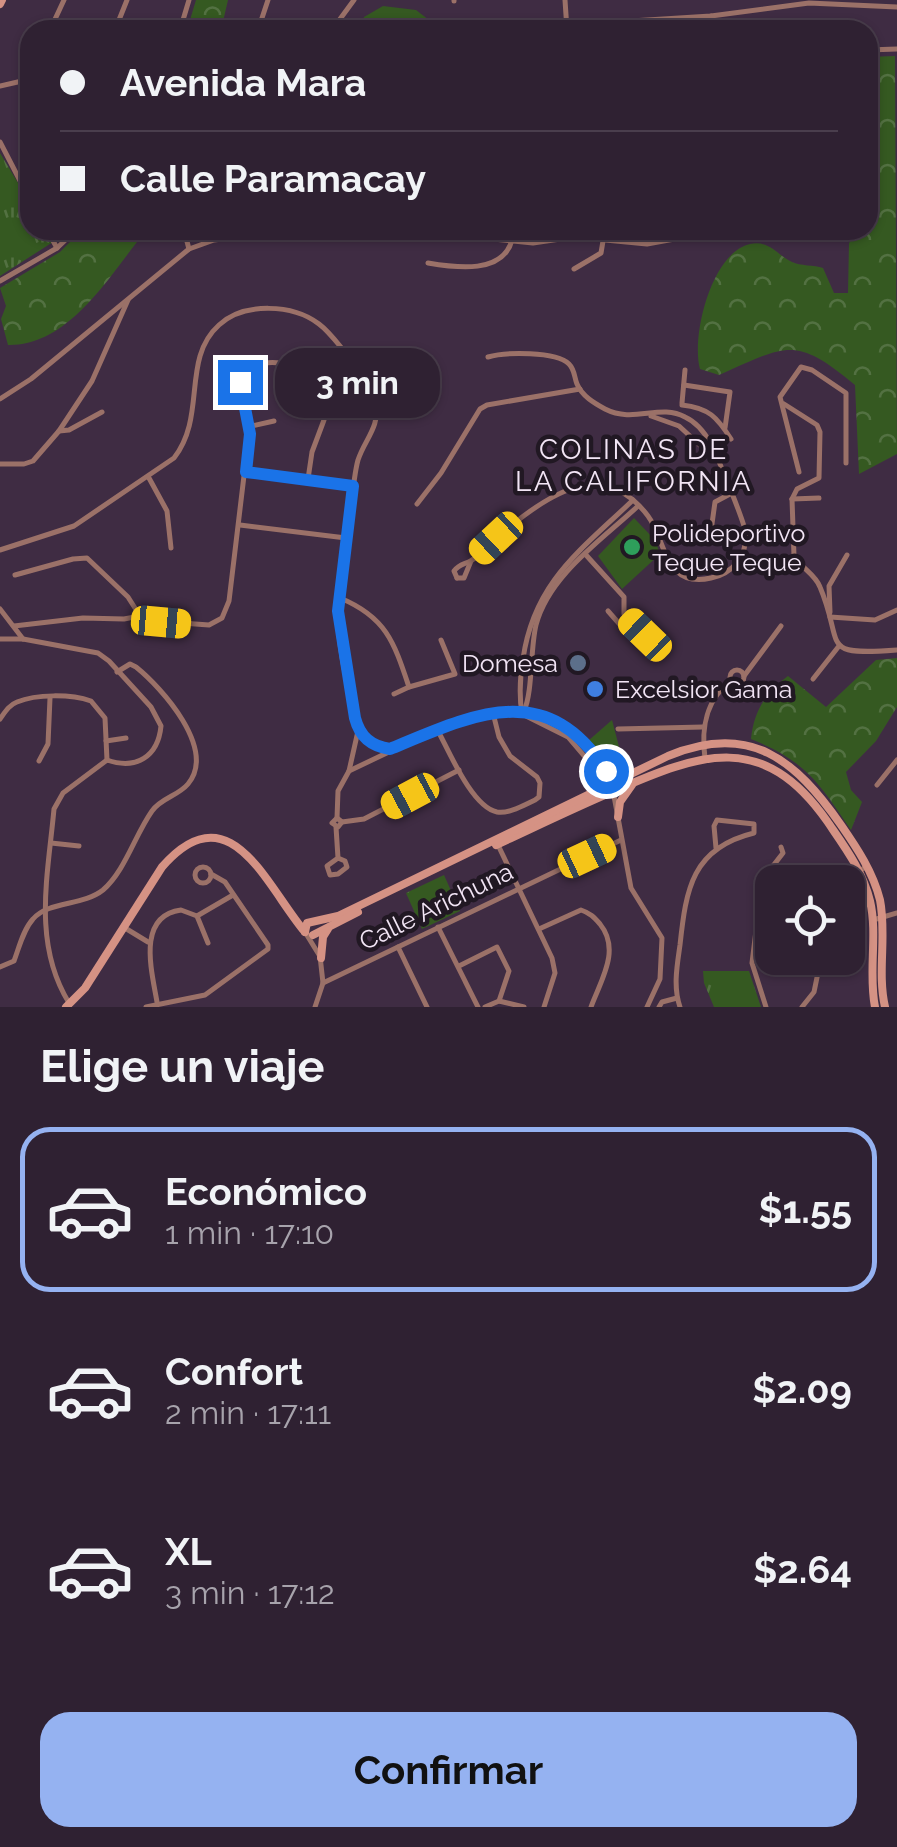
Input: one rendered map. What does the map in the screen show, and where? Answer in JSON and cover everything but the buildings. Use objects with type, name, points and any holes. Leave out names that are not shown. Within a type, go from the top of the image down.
[{"type":"street","points":[[634,20],[711,16],[809,2],[897,6]]},
{"type":"street","points":[[711,16],[711,20]]},
{"type":"street","points":[[0,142],[20,176]]},
{"type":"street","points":[[53,240],[57,248]]},
{"type":"street","points":[[0,281],[65,240]]},
{"type":"street","points":[[187,240],[189,249]]},
{"type":"street","points":[[0,400],[189,249],[214,240]]},
{"type":"street","points":[[428,263],[467,266],[496,262],[508,254],[512,240],[549,240]]},
{"type":"street","points":[[596,240],[647,244],[669,240]]},
{"type":"street","points":[[574,269],[601,253],[603,241]]},
{"type":"street","points":[[0,464],[33,460],[59,432],[92,381],[130,298]]},
{"type":"street","points":[[0,550],[74,526],[174,458],[193,419],[200,352],[228,318],[270,309],[294,312],[318,323],[373,390],[376,420],[358,460],[340,598],[340,629],[358,731],[338,791],[338,858]]},
{"type":"street","points":[[471,561],[519,519],[566,488],[584,484],[626,494],[636,503],[650,519],[670,564],[684,576],[703,580],[727,572],[743,552],[746,538],[713,446],[702,430],[681,414],[658,412],[630,417],[610,412],[580,389],[573,369],[562,358],[500,354],[488,357]]},
{"type":"street","points":[[14,626],[47,620],[140,616],[202,625],[222,618],[230,601],[246,472],[248,426],[240,393],[242,376],[255,365],[282,363],[324,413],[308,480]]},
{"type":"street","points":[[799,472],[780,397],[801,367],[846,393],[846,464]]},
{"type":"street","points":[[678,426],[685,370]]},
{"type":"street","points":[[684,385],[730,392],[726,428]]},
{"type":"street","points":[[416,504],[441,473],[480,409],[580,389]]},
{"type":"street","points":[[782,402],[817,425],[820,432],[820,478],[798,489],[792,499],[794,556],[820,584],[829,615]]},
{"type":"street","points":[[682,405],[702,408],[726,428],[731,439]]},
{"type":"street","points":[[59,432],[102,412]]},
{"type":"street","points":[[648,415],[678,426],[716,460]]},
{"type":"street","points":[[248,426],[274,421]]},
{"type":"street","points":[[246,472],[353,486]]},
{"type":"street","points":[[148,478],[164,502],[171,548]]},
{"type":"street","points":[[702,538],[710,531],[715,502],[730,494]]},
{"type":"street","points":[[792,499],[819,498]]},
{"type":"street","points":[[522,714],[525,668],[537,620],[583,552],[636,503]]},
{"type":"street","points":[[240,525],[346,538]]},
{"type":"street","points":[[583,552],[624,597],[624,614],[645,635],[645,645],[637,644],[608,610]]},
{"type":"street","points":[[847,555],[829,586],[831,630],[839,645],[855,653],[897,650]]},
{"type":"street","points":[[15,575],[87,558],[128,597],[140,616]]},
{"type":"street","points":[[340,598],[381,622],[409,687]]},
{"type":"street","points":[[0,609],[23,639]]},
{"type":"street","points":[[829,615],[875,620],[897,610]]},
{"type":"street","points":[[705,758],[704,728],[713,701],[731,681],[740,684],[781,626]]},
{"type":"street","points":[[0,639],[23,639],[98,653],[158,716],[162,726],[155,749],[137,764],[106,760],[58,800],[45,911],[50,961],[68,1006],[85,988],[122,926],[172,856],[208,839],[240,846],[288,909],[313,930],[323,983],[315,1007]]},
{"type":"street","points":[[394,694],[455,674],[441,640]]},
{"type":"street","points":[[813,679],[839,645]]},
{"type":"street","points":[[0,967],[14,962],[29,923],[45,911],[102,890],[152,811],[187,786],[196,768],[195,750],[186,726],[162,690],[130,664],[117,672]]},
{"type":"street","points":[[0,719],[12,704],[50,698],[90,701],[105,718],[106,760]]},
{"type":"street","points":[[40,761],[48,744],[50,698]]},
{"type":"street","points":[[348,770],[468,716],[493,712],[522,714],[568,737],[612,780],[631,888],[662,938],[660,978],[647,1007]]},
{"type":"street","points":[[437,729],[478,799],[492,811],[503,813],[538,796],[540,783],[510,756],[499,737],[493,712]]},
{"type":"street","points":[[618,728],[704,728]]},
{"type":"street","points":[[358,731],[369,742],[390,749]]},
{"type":"street","points":[[106,741],[126,738]]},
{"type":"street","points":[[618,817],[631,779],[673,754],[703,744],[751,746],[790,765],[823,799],[861,865]]},
{"type":"street","points":[[313,930],[631,779],[705,758],[748,760],[786,778],[812,800],[861,865]]},
{"type":"street","points":[[878,786],[897,760]]},
{"type":"street","points":[[338,823],[364,819],[459,770]]},
{"type":"street","points":[[889,771],[897,771]]},
{"type":"street","points":[[604,774],[631,779]]},
{"type":"street","points":[[313,930],[331,925],[595,795],[604,774]]},
{"type":"street","points":[[595,795],[618,817]]},
{"type":"street","points":[[680,1007],[676,998],[680,940],[690,887],[699,866],[716,848],[754,832],[754,824],[717,820],[716,848]]},
{"type":"street","name":"Calle Arichuna","points":[[323,983],[622,840]]},
{"type":"street","points":[[51,843],[79,846]]},
{"type":"street","points":[[498,845],[552,958],[555,972],[544,1007]]},
{"type":"street","points":[[773,865],[783,853],[781,847]]},
{"type":"street","points":[[865,872],[879,896],[872,988],[875,1007]]},
{"type":"street","points":[[146,1007],[205,995],[268,949],[225,882],[211,874]]},
{"type":"street","points":[[197,916],[233,895]]},
{"type":"street","points":[[539,929],[581,910],[589,913],[607,933],[611,954],[591,1007]]},
{"type":"street","points":[[157,1002],[148,942],[171,911],[197,916],[208,943]]},
{"type":"street","points":[[877,919],[897,913]]},
{"type":"street","points":[[877,919],[885,1007]]},
{"type":"street","points":[[320,958],[323,937],[331,925]]},
{"type":"street","points":[[122,926],[148,942]]},
{"type":"street","points":[[438,927],[481,1007],[499,1001],[524,1007]]},
{"type":"street","points":[[313,930],[320,958]]},
{"type":"street","points":[[755,934],[755,972]]},
{"type":"street","points":[[398,947],[427,1007]]},
{"type":"street","points":[[459,966],[497,947],[509,971],[499,1001]]},
{"type":"street","points":[[756,975],[766,1007]]},
{"type":"street","points":[[802,1007],[814,992],[818,975]]},
{"type":"street","points":[[659,1007],[662,1002],[676,998]]},
{"type":"green space","points":[[196,0],[228,0],[223,20],[190,20]]},
{"type":"green space","points":[[383,6],[416,10],[429,20],[363,20]]},
{"type":"green space","points":[[895,56],[897,454],[859,474],[855,385],[834,369],[803,352],[789,350],[760,357],[719,375],[700,369],[698,355],[702,318],[715,279],[736,251],[750,244],[768,246],[795,263],[823,268],[834,293],[848,293],[850,240],[878,240],[878,57]]},
{"type":"green space","points":[[0,153],[20,186],[20,240],[53,242],[0,276]]},
{"type":"green space","points":[[72,240],[137,242],[97,293],[66,324],[29,343],[8,345],[1,319],[6,306],[0,288],[60,252]]},
{"type":"green space","name":"Polideportivo Teque Teque","points":[[634,518],[655,540],[660,554],[622,589],[598,556]]},
{"type":"green space","points":[[897,658],[897,707],[876,741],[846,772],[851,790],[862,802],[851,830],[810,775],[785,756],[751,739],[755,720],[767,696],[788,676],[826,707],[876,660]]},
{"type":"green space","points":[[612,720],[624,766],[614,770],[588,741]]},
{"type":"green space","points":[[444,875],[460,911],[422,929],[406,893]]},
{"type":"green space","points":[[703,971],[749,971],[761,1007],[714,1007]]},
{"type":"place","name":"Polideportivo Teque Teque","points":[[632,547]]},
{"type":"place","name":"Domesa","points":[[578,663]]},
{"type":"place","name":"Excelsior Gama","points":[[595,689]]},
{"type":"district","name":"COLINAS DE LA CALIFORNIA","points":[[634,465]]},
{"type":"route","points":[[240,382],[250,434],[246,472],[353,486],[338,611],[358,731],[374,744],[390,749],[468,716],[532,711],[575,734],[606,771]]}]
